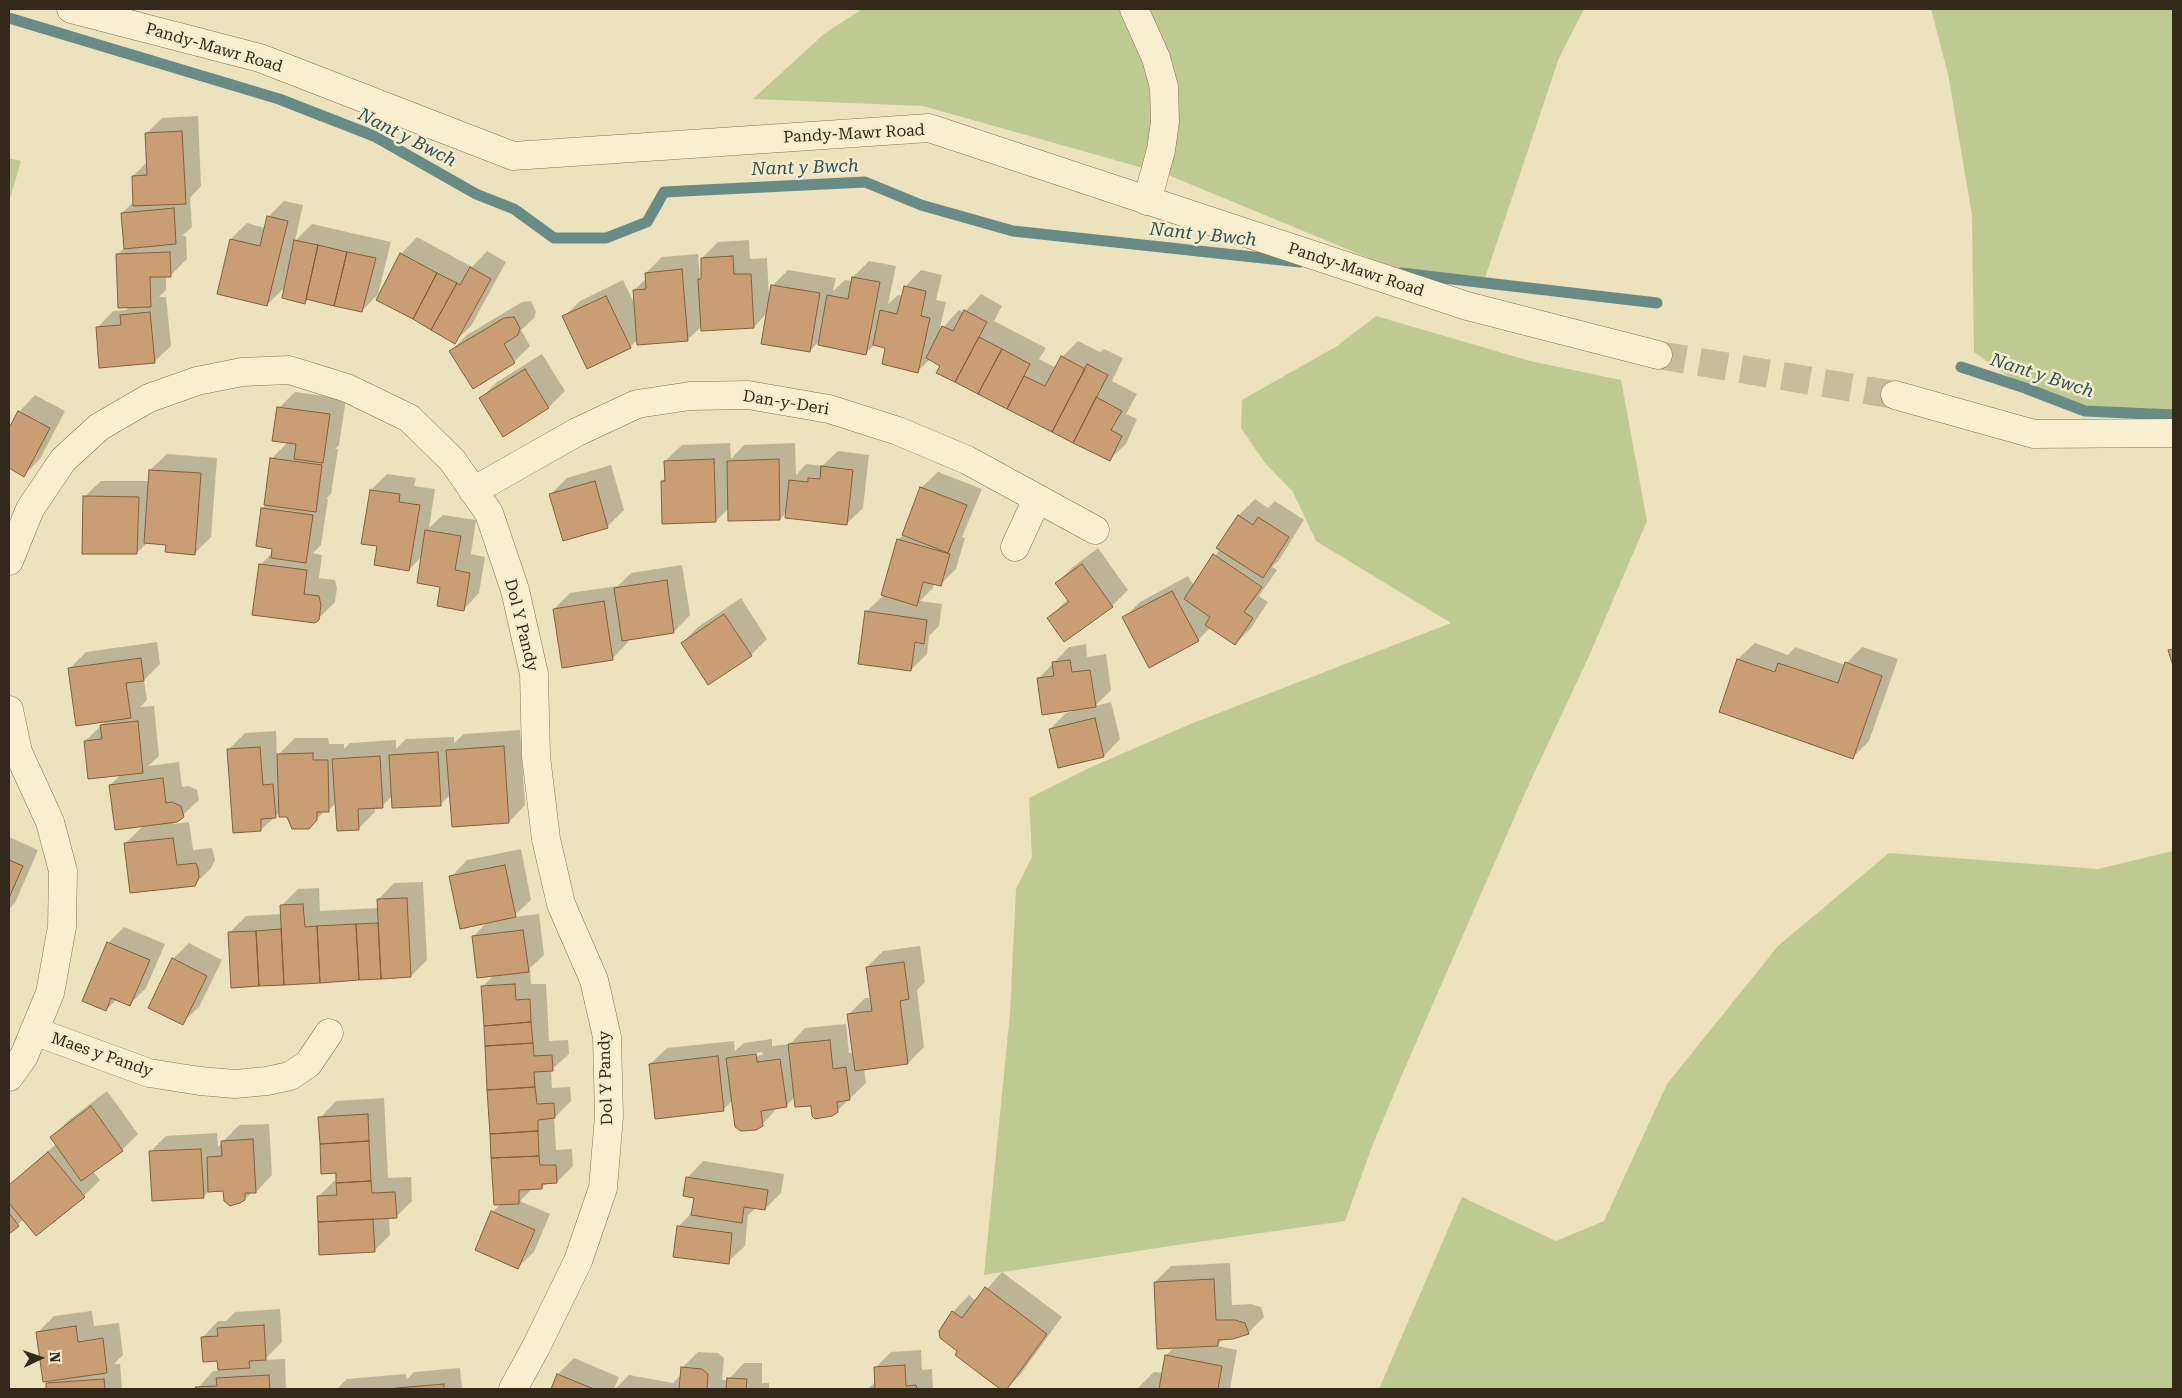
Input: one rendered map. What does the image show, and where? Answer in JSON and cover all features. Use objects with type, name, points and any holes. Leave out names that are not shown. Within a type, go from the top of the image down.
[{"type":"street","name":"Pandy-Mawr Road","points":[[71,9],[260,58],[513,156],[929,128],[1467,306],[1658,355]]},
{"type":"street","points":[[1134,9],[1156,58],[1164,87],[1165,122],[1161,150],[1147,201]]},
{"type":"street","name":"Dol Y Pandy","points":[[9,561],[35,501],[63,460],[99,426],[148,398],[197,382],[242,372],[289,370],[348,388],[409,418],[452,460],[489,513],[515,590],[534,674],[536,756],[546,839],[562,904],[594,980],[607,1037],[609,1116],[603,1188],[578,1261],[513,1389]]},
{"type":"street","name":"Dan-y-Deri","points":[[473,491],[577,432],[637,404],[690,396],[748,395],[829,409],[898,430],[967,460],[1095,530]]},
{"type":"street","points":[[1895,395],[2034,434],[2173,433]]},
{"type":"street","points":[[1015,547],[1037,498]]},
{"type":"street","points":[[9,710],[18,752],[50,822],[63,871],[62,928],[50,993],[24,1056],[9,1077]]},
{"type":"street","name":"Maes y Pandy","points":[[34,1031],[149,1073],[235,1084],[267,1081],[290,1076],[308,1064],[329,1033]]},
{"type":"green space","points":[[862,9],[1584,9],[1559,58],[1484,281],[1405,273],[1168,175],[923,106],[753,99],[824,34]]},
{"type":"green space","points":[[1931,9],[2173,9],[2173,415],[2085,411],[2025,388],[1974,352],[1972,215],[1948,74]]},
{"type":"green space","points":[[9,158],[21,161],[9,202]]},
{"type":"green space","points":[[1376,316],[1530,361],[1621,380],[1647,521],[1589,656],[1525,793],[1401,1077],[1373,1144],[1345,1221],[984,1275],[1010,1013],[1016,889],[1032,857],[1029,798],[1089,768],[1193,723],[1451,623],[1316,541],[1293,492],[1265,463],[1241,428],[1242,400],[1337,346]]},
{"type":"green space","points":[[2173,851],[2173,1389],[1379,1389],[1462,1197],[1556,1241],[1604,1221],[1667,1084],[1778,946],[1889,853],[2098,869]]},
{"type":"building","points":[[182,131],[186,204],[133,206],[132,176],[147,175],[145,133]]},
{"type":"building","points":[[174,208],[176,244],[124,249],[121,213]]},
{"type":"building","points":[[267,216],[288,221],[267,306],[217,294],[230,239],[260,246]]},
{"type":"building","points":[[294,240],[318,245],[305,304],[282,298]]},
{"type":"building","points":[[318,245],[347,252],[334,306],[306,299]]},
{"type":"building","points":[[170,252],[171,277],[150,277],[151,307],[118,308],[116,254]]},
{"type":"building","points":[[347,252],[376,258],[362,312],[334,306]]},
{"type":"building","points":[[400,253],[437,273],[413,319],[376,300]]},
{"type":"building","points":[[733,256],[734,274],[751,274],[754,328],[701,331],[698,279],[701,279],[701,258]]},
{"type":"building","points":[[470,267],[491,279],[455,344],[431,330],[457,283],[460,285]]},
{"type":"building","points":[[682,269],[688,341],[637,345],[633,290],[646,289],[645,273]]},
{"type":"building","points":[[437,273],[457,283],[431,330],[413,319]]},
{"type":"building","points":[[852,277],[880,282],[866,355],[818,345],[827,295],[848,299]]},
{"type":"building","points":[[771,285],[820,293],[810,352],[761,344]]},
{"type":"building","points":[[904,286],[926,291],[921,316],[930,318],[918,373],[882,364],[885,348],[873,345],[880,310],[897,314]]},
{"type":"building","points":[[606,296],[631,348],[587,369],[562,316]]},
{"type":"building","points":[[964,310],[987,322],[955,382],[936,373],[940,366],[926,358],[942,326],[953,331]]},
{"type":"building","points":[[150,312],[155,363],[99,368],[96,327],[121,325],[120,315]]},
{"type":"building","points":[[514,317],[520,328],[518,335],[504,344],[515,363],[473,389],[449,351],[504,318]]},
{"type":"building","points":[[979,337],[1002,349],[978,394],[955,382]]},
{"type":"building","points":[[1002,349],[1030,364],[1007,409],[978,394]]},
{"type":"building","points":[[1061,356],[1085,369],[1052,432],[1007,409],[1024,376],[1045,386]]},
{"type":"building","points":[[1087,364],[1108,375],[1073,443],[1052,432]]},
{"type":"building","points":[[525,369],[549,408],[503,437],[479,398]]},
{"type":"building","points":[[1096,397],[1122,411],[1111,430],[1122,436],[1110,461],[1073,443]]},
{"type":"building","points":[[277,407],[330,414],[323,463],[294,459],[296,444],[272,441]]},
{"type":"building","points":[[18,411],[50,428],[24,477],[9,468],[9,428]]},
{"type":"building","points":[[270,458],[322,465],[316,512],[264,505]]},
{"type":"building","points":[[714,459],[716,522],[662,524],[661,481],[665,481],[664,461]]},
{"type":"building","points":[[779,459],[780,520],[728,521],[727,461]]},
{"type":"building","points":[[821,466],[853,470],[847,525],[785,518],[789,480],[808,482],[808,478],[820,479]]},
{"type":"building","points":[[149,470],[201,473],[195,555],[165,552],[166,545],[144,543]]},
{"type":"building","points":[[595,481],[608,528],[563,541],[549,494]]},
{"type":"building","points":[[920,487],[967,505],[948,553],[902,535]]},
{"type":"building","points":[[370,490],[400,494],[399,502],[420,505],[409,571],[374,565],[377,546],[361,544]]},
{"type":"building","points":[[83,496],[139,497],[137,554],[82,554]]},
{"type":"building","points":[[261,508],[313,515],[306,563],[271,558],[272,549],[256,546]]},
{"type":"building","points":[[1238,515],[1253,525],[1258,517],[1289,537],[1263,578],[1216,548]]},
{"type":"building","points":[[425,530],[461,536],[455,570],[470,573],[464,611],[437,606],[440,587],[417,583]]},
{"type":"building","points":[[897,539],[950,554],[941,586],[923,582],[917,606],[881,595]]},
{"type":"building","points":[[1213,554],[1262,587],[1244,612],[1253,618],[1235,645],[1205,625],[1210,617],[1184,599]]},
{"type":"building","points":[[259,564],[307,570],[304,594],[319,596],[321,605],[319,620],[315,623],[252,615]]},
{"type":"building","points":[[1082,564],[1113,607],[1064,642],[1047,618],[1069,602],[1055,583]]},
{"type":"building","points":[[667,580],[674,633],[622,641],[614,588]]},
{"type":"building","points":[[1172,591],[1199,641],[1149,668],[1122,617]]},
{"type":"building","points":[[604,601],[613,660],[562,668],[553,609]]},
{"type":"building","points":[[865,611],[927,620],[924,644],[915,642],[911,671],[858,664]]},
{"type":"building","points":[[724,614],[752,656],[708,685],[681,643]]},
{"type":"building","points":[[2173,649],[2173,666],[2168,650]]},
{"type":"building","points":[[141,658],[144,681],[126,683],[131,718],[76,726],[68,668]]},
{"type":"building","points":[[1737,659],[1775,672],[1778,663],[1838,683],[1845,662],[1882,676],[1853,759],[1719,712]]},
{"type":"building","points":[[1070,660],[1072,672],[1090,670],[1096,707],[1042,715],[1037,678],[1054,676],[1052,662]]},
{"type":"building","points":[[1095,718],[1104,757],[1058,768],[1049,729]]},
{"type":"building","points":[[138,721],[143,773],[88,779],[84,741],[102,739],[100,725]]},
{"type":"building","points":[[504,746],[509,823],[452,827],[446,750]]},
{"type":"building","points":[[260,747],[263,785],[273,784],[276,818],[261,819],[261,831],[233,833],[227,749]]},
{"type":"building","points":[[438,752],[441,806],[392,808],[389,755]]},
{"type":"building","points":[[313,753],[313,760],[328,760],[329,812],[317,812],[317,820],[309,829],[292,829],[287,817],[279,817],[277,754]]},
{"type":"building","points":[[380,756],[383,808],[358,809],[359,830],[337,831],[332,759]]},
{"type":"building","points":[[163,778],[166,803],[172,802],[181,806],[184,817],[177,822],[115,830],[109,785]]},
{"type":"building","points":[[173,838],[177,865],[196,863],[199,877],[195,886],[130,893],[124,843]]},
{"type":"building","points":[[9,860],[23,866],[9,898]]},
{"type":"building","points":[[505,865],[516,917],[460,929],[449,876]]},
{"type":"building","points":[[407,898],[411,977],[381,979],[377,899]]},
{"type":"building","points":[[303,904],[305,927],[317,926],[320,983],[284,985],[280,905]]},
{"type":"building","points":[[378,923],[381,979],[359,980],[356,924]]},
{"type":"building","points":[[356,924],[359,980],[320,983],[317,926]]},
{"type":"building","points":[[281,929],[284,985],[259,986],[256,931]]},
{"type":"building","points":[[523,930],[529,972],[477,978],[472,936]]},
{"type":"building","points":[[256,931],[259,986],[231,988],[228,932]]},
{"type":"building","points":[[107,942],[150,960],[130,1006],[111,998],[106,1011],[82,1001]]},
{"type":"building","points":[[172,958],[207,976],[183,1025],[148,1008]]},
{"type":"building","points":[[904,962],[909,999],[900,1001],[908,1064],[855,1071],[847,1014],[872,1011],[866,967]]},
{"type":"building","points":[[515,984],[516,1000],[530,999],[531,1022],[484,1026],[481,986]]},
{"type":"building","points":[[531,1022],[533,1043],[485,1046],[484,1026]]},
{"type":"building","points":[[830,1040],[833,1069],[846,1067],[850,1100],[837,1102],[838,1112],[832,1116],[815,1119],[812,1116],[811,1106],[795,1107],[788,1044]]},
{"type":"building","points":[[533,1043],[534,1056],[552,1055],[553,1071],[534,1072],[535,1087],[487,1090],[485,1046]]},
{"type":"building","points":[[756,1054],[757,1062],[780,1059],[787,1107],[761,1111],[763,1126],[756,1130],[741,1131],[735,1127],[726,1058]]},
{"type":"building","points":[[718,1056],[724,1111],[655,1119],[649,1064]]},
{"type":"building","points":[[535,1087],[537,1104],[554,1103],[555,1118],[538,1120],[538,1131],[490,1134],[487,1090]]},
{"type":"building","points":[[91,1106],[123,1151],[81,1181],[50,1137]]},
{"type":"building","points":[[368,1114],[369,1141],[320,1144],[318,1117]]},
{"type":"building","points":[[538,1131],[539,1156],[491,1158],[490,1134]]},
{"type":"building","points":[[253,1139],[256,1193],[245,1193],[245,1200],[230,1206],[224,1201],[223,1191],[208,1192],[207,1157],[222,1156],[221,1141]]},
{"type":"building","points":[[369,1141],[371,1181],[336,1183],[336,1173],[321,1174],[320,1144]]},
{"type":"building","points":[[201,1149],[204,1198],[152,1201],[149,1151]]},
{"type":"building","points":[[48,1152],[85,1197],[36,1236],[9,1203],[9,1185]]},
{"type":"building","points":[[539,1156],[540,1165],[556,1165],[557,1183],[542,1184],[542,1189],[519,1190],[519,1204],[494,1205],[491,1158]]},
{"type":"building","points":[[686,1177],[768,1190],[765,1210],[744,1207],[742,1223],[691,1215],[694,1198],[683,1196]]},
{"type":"building","points":[[371,1181],[372,1193],[395,1192],[397,1218],[318,1222],[317,1196],[337,1195],[336,1183]]},
{"type":"building","points":[[491,1211],[535,1230],[518,1269],[475,1250]]},
{"type":"building","points":[[9,1213],[19,1226],[9,1234]]},
{"type":"building","points":[[373,1219],[375,1252],[319,1255],[318,1222]]},
{"type":"building","points":[[677,1226],[732,1233],[729,1264],[673,1257]]},
{"type":"building","points":[[1214,1279],[1216,1320],[1235,1320],[1245,1323],[1249,1334],[1233,1339],[1218,1340],[1218,1346],[1157,1349],[1154,1282]]},
{"type":"building","points":[[985,1287],[1047,1334],[1007,1389],[1000,1389],[955,1355],[957,1351],[940,1338],[939,1331],[952,1311],[962,1318]]},
{"type":"building","points":[[264,1325],[266,1360],[249,1361],[250,1368],[218,1370],[217,1361],[203,1362],[201,1337],[218,1336],[217,1328]]},
{"type":"building","points":[[76,1326],[78,1342],[103,1338],[107,1373],[43,1382],[36,1332]]},
{"type":"building","points":[[1165,1355],[1222,1366],[1218,1389],[1159,1389]]},
{"type":"building","points":[[905,1365],[906,1386],[916,1385],[917,1389],[866,1389],[875,1388],[874,1367]]},
{"type":"building","points":[[681,1367],[702,1369],[708,1374],[707,1389],[679,1389]]},
{"type":"building","points":[[557,1374],[594,1389],[551,1389]]},
{"type":"building","points":[[269,1375],[270,1389],[196,1389],[195,1387],[217,1386],[216,1378]]},
{"type":"building","points":[[727,1378],[747,1379],[746,1389],[726,1389]]},
{"type":"building","points":[[104,1379],[105,1389],[46,1389],[46,1383]]},
{"type":"building","points":[[444,1384],[444,1389],[396,1389],[396,1388]]},
{"type":"waterway","name":"Nant y Bwch","points":[[9,18],[279,99],[374,136],[476,194],[514,209],[554,238],[606,238],[647,222],[664,192],[865,182],[921,205],[1013,231],[1300,262]]},
{"type":"waterway","name":"Nant y Bwch","points":[[1401,273],[1657,303]]},
{"type":"waterway","name":"Nant y Bwch","points":[[1961,367],[2025,388],[2085,411],[2173,415]]},
{"type":"tunnel","points":[[1658,355],[1895,395]]}]
